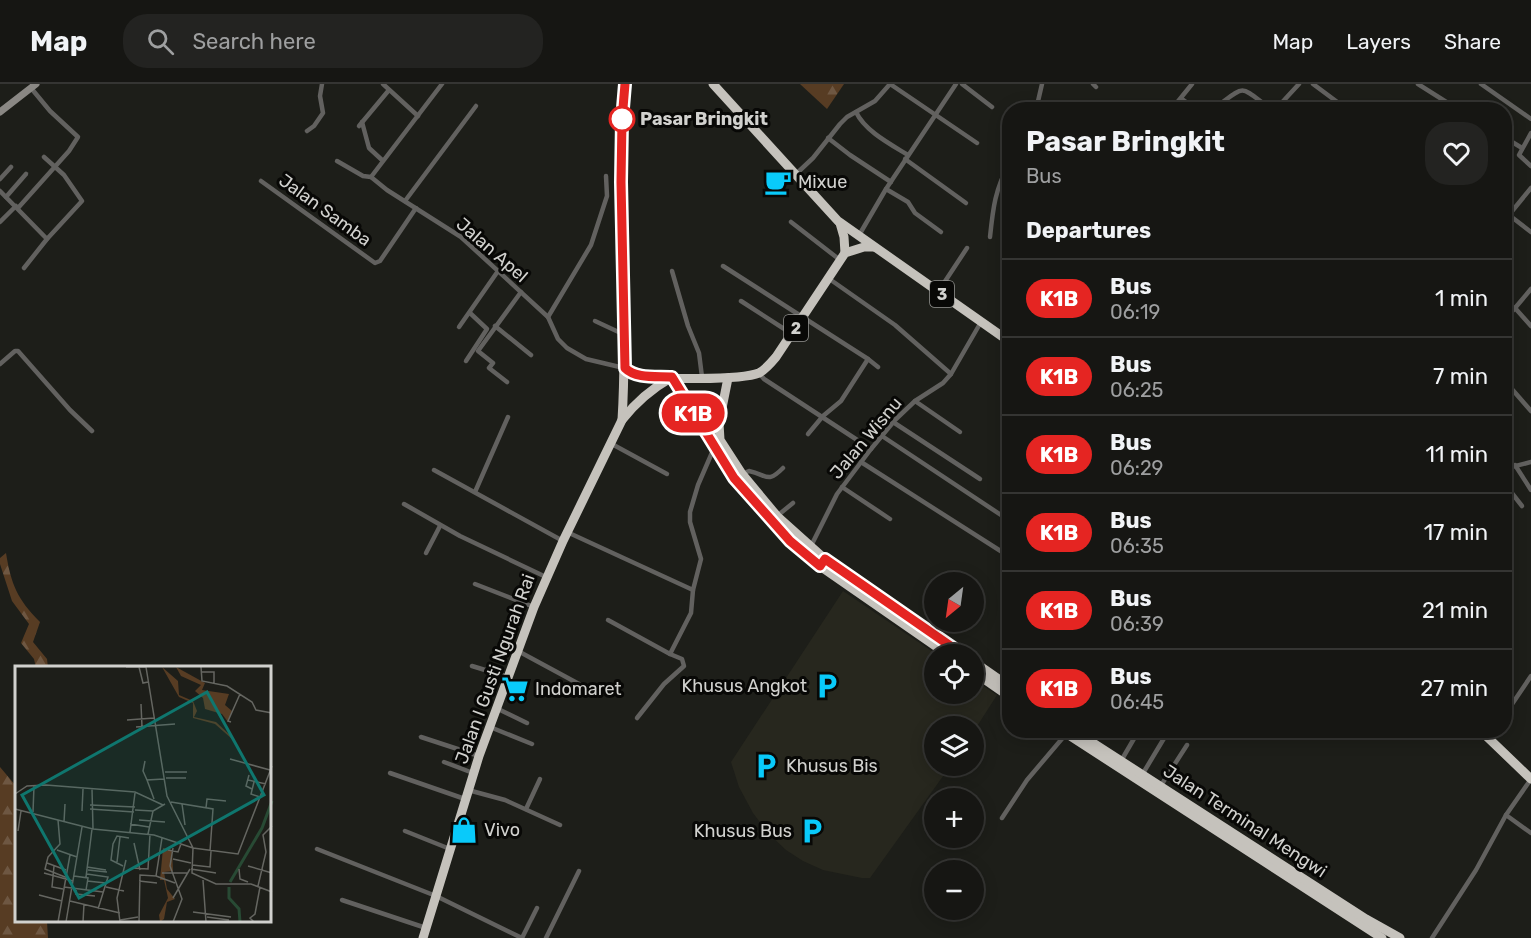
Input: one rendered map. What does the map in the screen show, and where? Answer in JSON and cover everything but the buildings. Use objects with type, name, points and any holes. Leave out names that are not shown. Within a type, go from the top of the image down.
[{"type":"highway","points":[[622,420],[625,335],[621,182],[625,84]]},
{"type":"highway","points":[[713,84],[840,223],[844,237],[843,256],[864,247],[874,247]]},
{"type":"highway","name":"3","points":[[840,223],[1002,336]]},
{"type":"highway","name":"2","points":[[759,373],[769,365],[792,334],[825,279],[843,256]]},
{"type":"highway","points":[[625,368],[631,373],[642,376],[728,378],[759,373]]},
{"type":"highway","points":[[622,420],[638,400],[672,377]]},
{"type":"highway","points":[[672,377],[714,448],[808,551],[947,644]]},
{"type":"highway","points":[[728,378],[718,433],[738,476],[762,512],[808,551],[934,644]]},
{"type":"highway","name":"Jalan I Gusti Ngurah Rai","points":[[425,933],[473,773],[534,607],[546,577],[622,420]]},
{"type":"highway","points":[[984,669],[1002,681]]},
{"type":"highway","points":[[984,679],[1002,691]]},
{"type":"highway","name":"Jalan Terminal Mengwi","points":[[1076,738],[1255,852],[1400,938]]},
{"type":"highway","name":"Jalan Terminal Mengwi","points":[[1078,738],[1121,761],[1382,938]]},
{"type":"highway","points":[[1495,738],[1531,779]]},
{"type":"street","points":[[307,131],[314,126],[323,112],[320,96],[322,84]]},
{"type":"street","points":[[383,84],[417,116]]},
{"type":"street","points":[[371,177],[442,84]]},
{"type":"street","points":[[795,174],[813,158],[840,124],[880,97],[890,84],[977,143]]},
{"type":"street","points":[[858,237],[886,189],[956,84]]},
{"type":"street","points":[[962,84],[992,107]]},
{"type":"street","points":[[1038,102],[1042,84]]},
{"type":"street","points":[[1179,102],[1192,84]]},
{"type":"street","points":[[1282,102],[1299,84]]},
{"type":"street","points":[[1313,84],[1337,102]]},
{"type":"street","points":[[1418,84],[1446,102]]},
{"type":"street","points":[[1482,84],[1507,102]]},
{"type":"street","points":[[0,112],[33,86],[50,111],[78,137],[55,167],[0,222]]},
{"type":"street","points":[[1221,102],[1237,87],[1243,86],[1250,88],[1265,102]]},
{"type":"street","points":[[382,160],[369,148],[361,124],[388,90]]},
{"type":"street","points":[[1182,99],[1186,102]]},
{"type":"street","points":[[1512,105],[1531,119]]},
{"type":"street","points":[[405,201],[476,106]]},
{"type":"street","points":[[856,112],[859,119],[867,126],[966,203]]},
{"type":"street","points":[[1531,133],[1522,148],[1520,158],[1531,166]]},
{"type":"street","points":[[828,138],[891,182]]},
{"type":"street","points":[[1512,142],[1522,148]]},
{"type":"street","points":[[24,268],[82,201],[64,175],[44,157]]},
{"type":"street","name":"Jalan Apel","points":[[337,161],[363,176],[371,177],[461,237],[548,317],[558,339],[570,350],[586,360],[625,368]]},
{"type":"street","points":[[0,179],[11,167]]},
{"type":"street","points":[[6,197],[26,174]]},
{"type":"street","points":[[548,317],[591,245],[607,196],[606,176]]},
{"type":"street","points":[[990,237],[995,196],[1002,177]]},
{"type":"street","name":"Jalan Samba","points":[[261,181],[375,263],[380,261],[416,208]]},
{"type":"street","points":[[1512,211],[1531,188]]},
{"type":"street","points":[[886,189],[908,202],[915,213],[942,232]]},
{"type":"street","points":[[0,191],[47,239]]},
{"type":"street","points":[[1512,217],[1531,232]]},
{"type":"street","points":[[791,222],[843,256]]},
{"type":"street","points":[[938,292],[967,248]]},
{"type":"street","points":[[723,266],[878,367]]},
{"type":"street","points":[[459,327],[498,271]]},
{"type":"street","points":[[672,271],[688,326],[699,353],[702,377]]},
{"type":"street","points":[[825,279],[895,325],[951,374]]},
{"type":"street","points":[[1512,312],[1531,289]]},
{"type":"street","points":[[507,382],[489,368],[493,363],[478,351],[521,292]]},
{"type":"street","points":[[741,301],[792,334]]},
{"type":"street","points":[[1515,308],[1531,326]]},
{"type":"street","points":[[466,361],[487,329],[470,313]]},
{"type":"street","points":[[595,321],[625,335]]},
{"type":"street","name":"Jalan Wisnu","points":[[808,551],[842,487],[893,422],[915,401],[943,383],[951,374],[981,322]]},
{"type":"street","points":[[495,326],[531,355]]},
{"type":"street","points":[[0,364],[18,351],[69,410],[92,431]]},
{"type":"street","points":[[808,434],[841,400],[868,359]]},
{"type":"street","points":[[759,373],[764,379],[871,449]]},
{"type":"street","points":[[1512,389],[1531,411]]},
{"type":"street","points":[[915,401],[960,432]]},
{"type":"street","points":[[475,492],[508,417]]},
{"type":"street","points":[[893,422],[980,479]]},
{"type":"street","points":[[882,436],[1002,515]]},
{"type":"street","points":[[610,443],[667,474]]},
{"type":"street","points":[[670,654],[692,613],[693,590],[701,560],[690,522],[690,512],[698,485],[714,448]]},
{"type":"street","points":[[861,462],[1002,552]]},
{"type":"street","points":[[1512,466],[1531,462]]},
{"type":"street","points":[[1515,465],[1531,490]]},
{"type":"street","points":[[738,476],[749,471],[765,477],[773,477],[783,468]]},
{"type":"street","points":[[434,470],[565,537],[693,590]]},
{"type":"street","points":[[842,487],[890,519]]},
{"type":"street","points":[[1512,493],[1522,506]]},
{"type":"street","points":[[777,516],[794,502]]},
{"type":"street","points":[[404,504],[440,526],[546,577]]},
{"type":"street","points":[[426,553],[440,526]]},
{"type":"street","points":[[475,584],[534,607]]},
{"type":"street","points":[[609,620],[682,659],[684,666],[664,684],[638,718]]},
{"type":"street","points":[[518,651],[592,692],[601,694],[607,690]]},
{"type":"street","points":[[472,666],[508,677]]},
{"type":"street","points":[[1512,704],[1531,676]]},
{"type":"street","points":[[496,708],[527,723]]},
{"type":"street","points":[[490,727],[532,744]]},
{"type":"street","points":[[421,736],[479,756]]},
{"type":"street","points":[[1002,818],[1027,780],[1062,738]]},
{"type":"street","points":[[1121,761],[1135,738]]},
{"type":"street","points":[[1142,775],[1163,738]]},
{"type":"street","points":[[1160,787],[1186,745]]},
{"type":"street","points":[[444,762],[473,773]]},
{"type":"street","points":[[390,773],[467,794],[505,800],[560,825]]},
{"type":"street","points":[[526,809],[540,779]]},
{"type":"street","points":[[1432,938],[1476,870],[1506,815],[1531,779]]},
{"type":"street","points":[[1506,815],[1531,832]]},
{"type":"street","points":[[405,831],[450,849]]},
{"type":"street","points":[[317,849],[435,896],[522,938],[537,908]]},
{"type":"street","points":[[546,938],[579,871]]},
{"type":"street","points":[[342,900],[425,933]]},
{"type":"shaded area","points":[[843,591],[924,646],[924,704],[984,704],[984,687],[997,695],[984,716],[924,716],[924,776],[943,776],[935,788],[924,788],[924,803],[870,878],[823,870],[786,850],[769,834],[753,813],[739,787],[731,762]]},
{"type":"green space","points":[[800,84],[844,84],[827,109]]},
{"type":"green space","points":[[6,553],[16,590],[40,622],[33,642],[47,659],[48,666],[36,666],[34,659],[21,643],[29,624],[12,601],[0,558]]},
{"type":"green space","points":[[0,767],[15,785],[15,923],[47,923],[48,938],[0,938]]},
{"type":"bus line","name":"K1B","points":[[625,84],[621,182],[625,368],[631,373],[642,376],[672,377],[734,478],[790,541],[820,566],[825,559],[948,644]]},
{"type":"place","name":"Pasar Bringkit","points":[[622,119]]},
{"type":"place","name":"Mixue","points":[[778,182]]},
{"type":"place","name":"Khusus Angkot","points":[[827,686]]},
{"type":"place","name":"Indomaret","points":[[515,689]]},
{"type":"place","name":"Khusus Bis","points":[[766,766]]},
{"type":"place","name":"Vivo","points":[[464,830]]},
{"type":"place","name":"Khusus Bus","points":[[812,831]]}]
